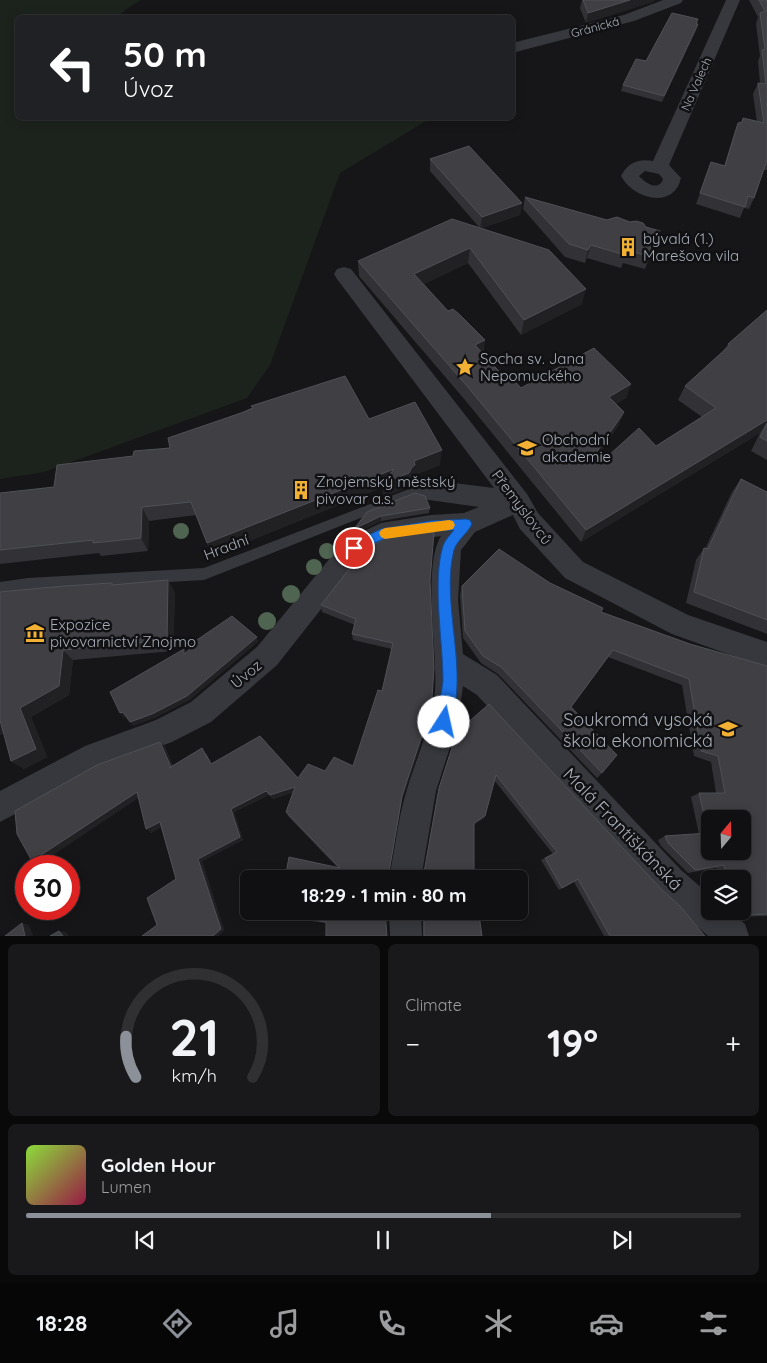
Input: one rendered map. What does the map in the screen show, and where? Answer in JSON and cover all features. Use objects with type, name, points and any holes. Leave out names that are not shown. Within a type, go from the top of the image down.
[{"type":"street","name":"Gránická","points":[[515,47],[629,18],[676,0]]},
{"type":"street","name":"Na Valech","points":[[659,167],[733,0]]},
{"type":"street","name":"Přemyslovců","points":[[344,274],[518,501],[529,520],[574,570],[681,625],[767,655]]},
{"type":"street","points":[[422,488],[518,501]]},
{"type":"street","points":[[407,870],[421,791],[444,722],[449,692],[450,661],[445,579],[449,546],[466,524],[518,501]]},
{"type":"street","name":"Úvoz","points":[[0,807],[95,756],[162,732],[201,712],[267,656],[354,548],[381,534],[430,526],[466,524]]},
{"type":"street","name":"Malá Františkánská","points":[[450,661],[487,685],[670,881],[732,935]]},
{"type":"street","points":[[405,920],[406,936]]},
{"type":"lane","name":"Hradní","points":[[0,588],[28,584],[204,574],[422,488]]},
{"type":"shaded area","points":[[0,0],[141,0],[120,15],[15,15],[15,120],[428,120],[340,173],[270,365],[247,398],[44,472],[0,479]]},
{"type":"building","points":[[583,0],[630,0],[588,13]]},
{"type":"building","points":[[759,0],[767,0],[767,160],[754,198],[748,196],[745,207],[700,193],[711,162],[725,166],[738,123],[742,122],[743,118],[764,123],[758,83],[766,84],[762,50],[765,49],[760,13],[765,11]]},
{"type":"building","points":[[672,13],[698,19],[696,24],[698,24],[664,96],[623,85],[636,59],[646,61]]},
{"type":"building","points":[[469,146],[522,203],[482,217],[430,159]]},
{"type":"building","points":[[525,197],[607,220],[617,217],[630,222],[636,221],[643,223],[646,227],[660,231],[650,257],[627,250],[625,255],[591,245],[588,250],[569,244]]},
{"type":"building","points":[[452,219],[549,250],[586,289],[524,320],[470,248],[414,274],[448,311],[453,309],[485,340],[475,345],[506,379],[510,376],[521,388],[594,348],[631,384],[609,397],[624,412],[592,459],[598,465],[639,428],[656,446],[716,408],[685,386],[730,345],[728,344],[767,310],[767,420],[586,530],[467,386],[358,261]]},
{"type":"building","points":[[345,376],[369,419],[415,402],[442,450],[414,461],[415,465],[409,473],[383,483],[394,469],[207,543],[191,502],[142,507],[141,538],[93,543],[93,540],[0,550],[0,493],[54,487],[57,465],[133,456],[134,451],[170,448],[168,438],[241,413],[253,408],[251,406]]},
{"type":"building","points":[[767,423],[767,441],[760,437]]},
{"type":"building","points":[[741,479],[767,492],[767,620],[694,592],[704,548],[708,549]]},
{"type":"building","points":[[415,493],[425,496],[430,508],[381,516],[354,529],[367,512]]},
{"type":"building","points":[[434,532],[430,581],[434,668],[432,698],[426,723],[402,796],[389,870],[287,870],[289,857],[340,868],[286,812],[295,787],[270,795],[266,791],[231,809],[240,837],[198,859],[221,929],[213,936],[142,936],[157,925],[147,898],[176,879],[160,822],[146,829],[137,792],[41,855],[29,855],[17,834],[15,811],[97,765],[160,742],[171,767],[202,748],[211,764],[260,736],[298,778],[308,764],[325,771],[334,757],[353,766],[378,690],[382,691],[393,643],[352,634],[356,619],[321,605],[364,550],[386,538]]},
{"type":"building","points":[[499,549],[550,583],[603,608],[601,612],[690,644],[767,666],[767,914],[751,915],[751,870],[725,870],[724,865],[695,870],[668,843],[665,836],[701,833],[701,860],[751,860],[751,810],[703,810],[699,793],[725,793],[718,756],[701,751],[689,679],[613,650],[571,707],[617,755],[602,773],[501,667],[483,656],[465,631],[462,586]]},
{"type":"building","points":[[168,580],[167,640],[63,650],[59,686],[20,708],[36,749],[11,761],[0,720],[0,592]]},
{"type":"building","points":[[232,616],[257,637],[187,696],[152,714],[130,722],[123,712],[120,713],[110,692],[184,649],[184,654],[197,643],[191,644]]},
{"type":"building","points":[[489,704],[663,891],[680,906],[705,936],[610,936],[578,879],[562,888],[545,858],[557,852],[496,775],[485,816],[474,823],[474,870],[424,870],[439,788],[457,732]]},
{"type":"building","points":[[314,920],[386,920],[387,936],[326,936],[326,922]]},
{"type":"building","points":[[424,920],[480,920],[482,936],[424,936]]},
{"type":"building","points":[[22,923],[25,936],[5,936]]},
{"type":"building","points":[[59,931],[63,936],[50,936]]},
{"type":"slow traffic","points":[[385,533],[449,525]]},
{"type":"place","name":"bývalá (1.) Marešova vila","points":[[628,247]]},
{"type":"place","name":"Socha sv. Jana Nepomuckého","points":[[465,367]]},
{"type":"place","name":"Obchodní akademie","points":[[527,448]]},
{"type":"place","name":"Znojemský městský pivovar a.s.","points":[[301,490]]},
{"type":"place","name":"Expozice pivovarnictví Znojmo","points":[[35,633]]},
{"type":"place","name":"Soukromá vysoká škola ekonomická","points":[[728,729]]},
{"type":"route","points":[[354,548],[381,534],[430,526],[466,524],[449,546],[445,579],[450,661],[449,692],[444,722]]}]
